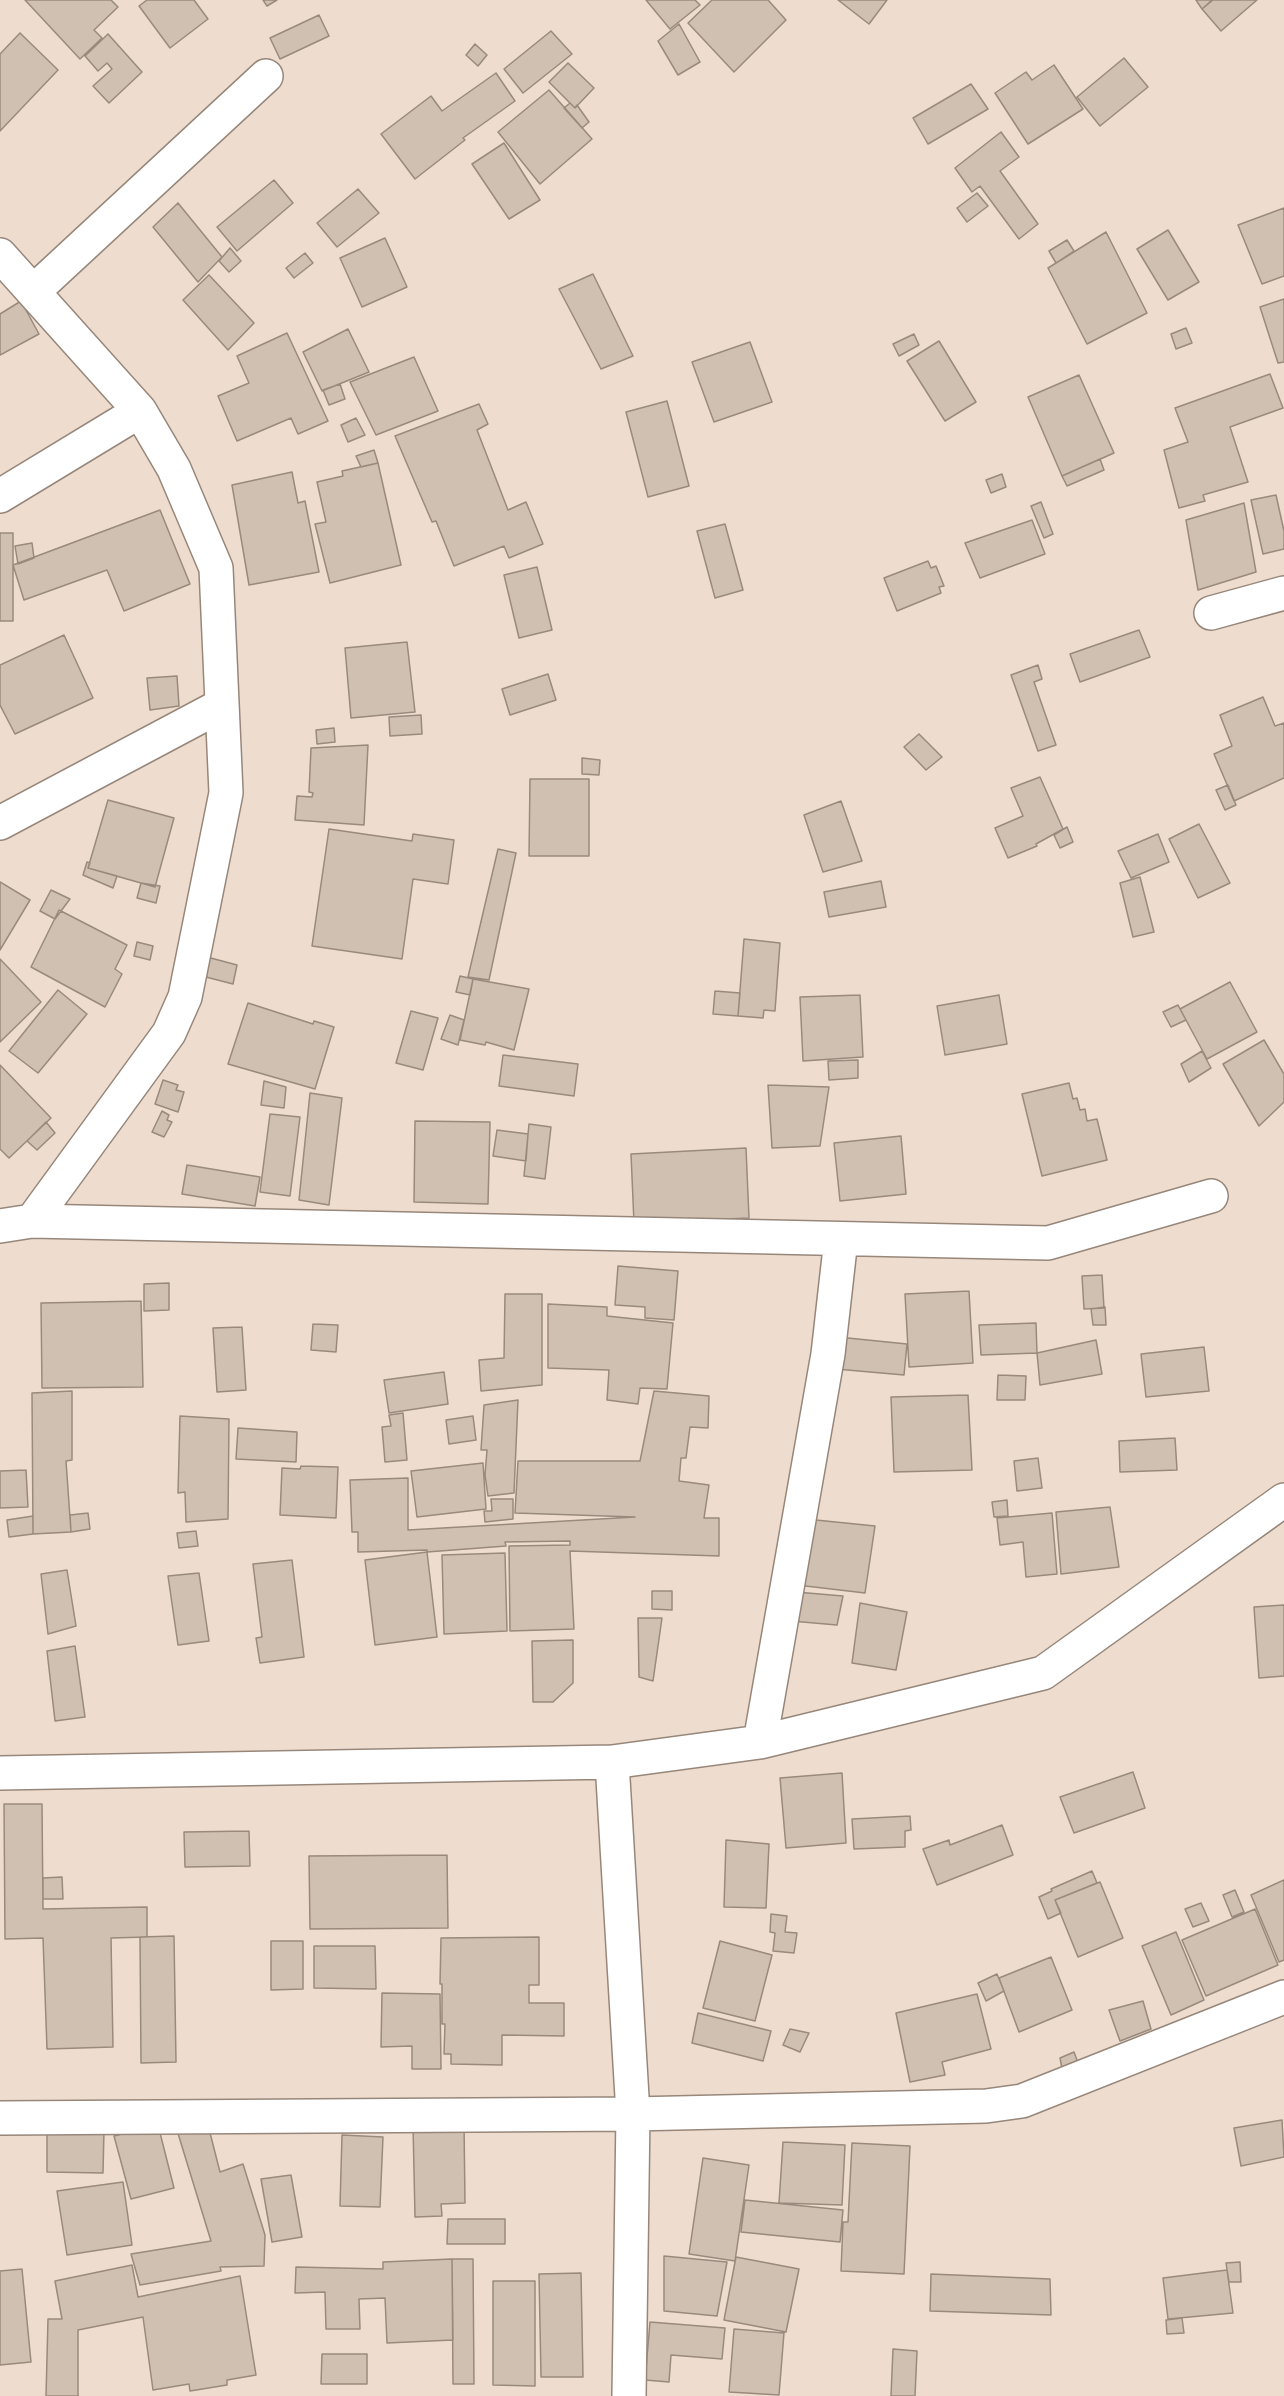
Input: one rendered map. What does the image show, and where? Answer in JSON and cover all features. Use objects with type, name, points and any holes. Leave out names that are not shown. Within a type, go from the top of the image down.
[{"type":"street","points":[[34,291],[266,76]]},
{"type":"street","points":[[0,255],[140,411],[174,469],[216,568],[226,793],[185,997],[169,1033],[32,1221]]},
{"type":"street","points":[[0,496],[140,411]]},
{"type":"street","points":[[1211,613],[1284,593]]},
{"type":"street","points":[[0,823],[222,705]]},
{"type":"street","points":[[0,1226],[32,1221],[1048,1243],[1211,1196]]},
{"type":"street","points":[[760,1742],[828,1354],[842,1239]]},
{"type":"street","points":[[0,1773],[612,1762],[760,1742],[1043,1674],[1284,1500]]},
{"type":"street","points":[[612,1762],[633,2114],[629,2396]]},
{"type":"street","points":[[0,2118],[633,2114],[986,2106],[1022,2101],[1284,1997]]},
{"type":"building","points":[[25,0],[111,0],[118,7],[94,30],[102,38],[80,59]]},
{"type":"building","points":[[147,0],[194,0],[208,19],[170,48],[139,6]]},
{"type":"building","points":[[263,0],[277,0],[267,6]]},
{"type":"building","points":[[646,0],[695,0],[700,5],[670,29]]},
{"type":"building","points":[[712,0],[768,0],[786,20],[734,72],[688,23]]},
{"type":"building","points":[[838,0],[887,0],[869,24]]},
{"type":"building","points":[[1196,0],[1213,0],[1202,9]]},
{"type":"building","points":[[1212,0],[1257,0],[1221,31],[1202,9]]},
{"type":"building","points":[[319,15],[329,36],[280,59],[270,38]]},
{"type":"building","points":[[679,24],[700,62],[678,75],[658,41]]},
{"type":"building","points":[[551,31],[572,54],[523,93],[504,69]]},
{"type":"building","points":[[20,33],[58,70],[0,131],[0,54]]},
{"type":"building","points":[[108,34],[142,72],[109,103],[93,86],[112,69],[107,63],[98,71],[85,56]]},
{"type":"building","points":[[475,44],[487,55],[478,66],[466,55]]},
{"type":"building","points":[[1124,58],[1148,87],[1100,126],[1077,97]]},
{"type":"building","points":[[568,63],[594,88],[575,108],[549,82]]},
{"type":"building","points":[[1054,65],[1083,109],[1028,144],[995,93],[1026,72],[1032,80]]},
{"type":"building","points":[[496,73],[515,101],[463,138],[465,140],[415,179],[381,134],[431,96],[442,111]]},
{"type":"building","points":[[971,84],[988,109],[928,144],[913,118]]},
{"type":"building","points":[[549,90],[592,139],[540,184],[498,132]]},
{"type":"building","points":[[570,103],[575,108],[577,105],[589,122],[582,128],[564,108]]},
{"type":"building","points":[[1001,132],[1019,157],[1000,171],[1038,224],[1019,239],[980,186],[972,192],[955,168]]},
{"type":"building","points":[[504,143],[540,200],[509,219],[472,164]]},
{"type":"building","points":[[274,180],[293,203],[237,251],[217,227]]},
{"type":"building","points":[[358,189],[379,213],[337,247],[317,223]]},
{"type":"building","points":[[977,193],[988,206],[967,222],[957,208]]},
{"type":"building","points":[[178,203],[222,257],[198,282],[153,227]]},
{"type":"building","points":[[1284,208],[1284,276],[1262,284],[1238,225]]},
{"type":"building","points":[[1168,230],[1199,282],[1168,300],[1137,249]]},
{"type":"building","points":[[1106,232],[1147,313],[1087,344],[1048,268]]},
{"type":"building","points":[[385,238],[407,287],[362,307],[340,258]]},
{"type":"building","points":[[1067,240],[1074,251],[1056,263],[1049,251]]},
{"type":"building","points":[[230,248],[241,261],[229,272],[219,261]]},
{"type":"building","points":[[305,253],[313,263],[294,278],[286,268]]},
{"type":"building","points":[[593,274],[633,356],[601,369],[559,289]]},
{"type":"building","points":[[209,275],[254,323],[228,350],[183,300]]},
{"type":"building","points":[[1284,299],[1284,362],[1278,363],[1260,307]]},
{"type":"building","points":[[21,301],[39,334],[0,355],[0,314]]},
{"type":"building","points":[[1186,328],[1192,343],[1176,349],[1171,334]]},
{"type":"building","points":[[348,329],[369,372],[322,391],[303,352]]},
{"type":"building","points":[[287,333],[328,421],[298,434],[291,418],[237,441],[218,396],[249,383],[237,356]]},
{"type":"building","points":[[914,334],[919,345],[899,356],[893,344]]},
{"type":"building","points":[[939,341],[976,402],[945,421],[907,361]]},
{"type":"building","points":[[750,342],[772,402],[714,422],[692,362]]},
{"type":"building","points":[[414,357],[438,411],[376,435],[350,382]]},
{"type":"building","points":[[1270,374],[1283,408],[1230,427],[1248,482],[1203,495],[1205,501],[1179,508],[1164,450],[1188,442],[1175,408]]},
{"type":"building","points":[[1079,375],[1114,453],[1062,476],[1028,397]]},
{"type":"building","points":[[340,384],[345,399],[329,405],[323,390]]},
{"type":"building","points":[[667,401],[689,486],[648,497],[626,412]]},
{"type":"building","points":[[479,404],[488,424],[477,430],[508,510],[526,502],[543,544],[509,558],[504,546],[454,566],[436,521],[432,522],[395,436]]},
{"type":"building","points":[[356,418],[365,435],[348,442],[341,425]]},
{"type":"building","points":[[374,450],[378,463],[361,467],[356,456]]},
{"type":"building","points":[[1100,459],[1104,470],[1067,486],[1062,476]]},
{"type":"building","points":[[378,463],[401,565],[330,583],[315,524],[326,522],[317,482],[343,476],[342,471]]},
{"type":"building","points":[[292,472],[298,503],[305,501],[319,572],[249,585],[232,485]]},
{"type":"building","points":[[1002,474],[1006,487],[991,493],[986,480]]},
{"type":"building","points":[[1276,495],[1284,531],[1284,549],[1263,554],[1251,500]]},
{"type":"building","points":[[1041,502],[1053,534],[1044,538],[1031,506]]},
{"type":"building","points":[[1244,503],[1256,572],[1198,590],[1186,520]]},
{"type":"building","points":[[160,510],[190,584],[124,611],[107,570],[24,600],[13,565]]},
{"type":"building","points":[[1032,520],[1045,554],[980,578],[965,543]]},
{"type":"building","points":[[725,524],[743,590],[715,598],[697,531]]},
{"type":"building","points":[[0,533],[13,533],[13,621],[0,621]]},
{"type":"building","points":[[32,543],[34,558],[18,564],[15,546]]},
{"type":"building","points":[[928,561],[931,568],[936,566],[944,586],[939,587],[941,593],[897,611],[884,578]]},
{"type":"building","points":[[537,567],[552,630],[519,638],[504,575]]},
{"type":"building","points":[[1139,630],[1150,657],[1080,682],[1070,654]]},
{"type":"building","points":[[64,635],[93,698],[15,734],[0,705],[0,665]]},
{"type":"building","points":[[407,642],[415,712],[351,718],[345,648]]},
{"type":"building","points":[[1038,665],[1042,679],[1034,682],[1056,745],[1038,751],[1011,675]]},
{"type":"building","points":[[548,674],[556,700],[510,715],[502,689]]},
{"type":"building","points":[[177,676],[179,706],[150,710],[147,678]]},
{"type":"building","points":[[1263,697],[1275,726],[1284,723],[1284,778],[1234,801],[1214,754],[1232,746],[1220,715]]},
{"type":"building","points":[[421,715],[422,734],[390,736],[389,717]]},
{"type":"building","points":[[334,728],[335,742],[317,744],[316,730]]},
{"type":"building","points":[[919,734],[942,757],[926,770],[904,747]]},
{"type":"building","points":[[368,745],[364,825],[295,820],[297,796],[312,797],[313,793],[309,792],[311,748]]},
{"type":"building","points":[[582,758],[600,760],[599,775],[582,774]]},
{"type":"building","points":[[1040,777],[1063,829],[1036,844],[1037,846],[1008,858],[995,828],[1023,816],[1011,788]]},
{"type":"building","points":[[530,779],[589,779],[589,856],[529,856]]},
{"type":"building","points":[[1228,785],[1236,805],[1225,810],[1216,790]]},
{"type":"building","points":[[108,800],[174,818],[155,887],[88,868]]},
{"type":"building","points":[[841,801],[862,861],[823,872],[804,815]]},
{"type":"building","points":[[1199,824],[1230,883],[1198,898],[1169,839]]},
{"type":"building","points":[[1067,827],[1073,842],[1060,848],[1054,835]]},
{"type":"building","points":[[329,829],[412,841],[413,834],[454,840],[448,884],[413,879],[402,959],[312,946]]},
{"type":"building","points":[[1158,834],[1169,862],[1131,878],[1118,851]]},
{"type":"building","points":[[498,849],[516,853],[489,980],[468,977]]},
{"type":"building","points":[[87,862],[90,863],[88,868],[117,876],[113,888],[83,875]]},
{"type":"building","points":[[1140,877],[1154,932],[1133,937],[1120,883]]},
{"type":"building","points":[[881,881],[886,907],[829,917],[824,892]]},
{"type":"building","points":[[0,882],[30,900],[0,950]]},
{"type":"building","points":[[141,883],[160,886],[156,903],[137,898]]},
{"type":"building","points":[[51,890],[70,899],[55,919],[40,911]]},
{"type":"building","points":[[59,910],[127,945],[115,969],[122,974],[105,1007],[31,967]]},
{"type":"building","points":[[744,939],[780,943],[775,1011],[764,1010],[763,1018],[738,1016]]},
{"type":"building","points":[[137,942],[153,946],[150,960],[134,956]]},
{"type":"building","points":[[207,957],[237,965],[233,984],[202,976]]},
{"type":"building","points":[[0,959],[41,1002],[0,1042]]},
{"type":"building","points":[[460,976],[473,979],[470,995],[456,992]]},
{"type":"building","points":[[473,979],[529,989],[514,1050],[486,1042],[485,1045],[460,1040]]},
{"type":"building","points":[[1230,982],[1257,1032],[1207,1059],[1180,1009]]},
{"type":"building","points":[[58,990],[87,1014],[38,1073],[9,1051]]},
{"type":"building","points":[[715,991],[740,993],[738,1016],[713,1014]]},
{"type":"building","points":[[860,995],[863,1057],[803,1061],[800,997]]},
{"type":"building","points":[[999,995],[1007,1044],[945,1055],[937,1006]]},
{"type":"building","points":[[248,1003],[313,1024],[314,1021],[334,1027],[315,1089],[228,1064]]},
{"type":"building","points":[[1178,1005],[1186,1020],[1171,1027],[1163,1012]]},
{"type":"building","points":[[411,1011],[438,1018],[423,1070],[396,1063]]},
{"type":"building","points":[[450,1015],[464,1020],[458,1045],[441,1039]]},
{"type":"building","points":[[1264,1040],[1284,1074],[1284,1102],[1259,1126],[1223,1064]]},
{"type":"building","points":[[1202,1051],[1211,1068],[1189,1082],[1181,1064]]},
{"type":"building","points":[[503,1055],[578,1064],[574,1096],[499,1086]]},
{"type":"building","points":[[858,1060],[858,1078],[829,1080],[828,1061]]},
{"type":"building","points":[[0,1065],[51,1118],[9,1158],[0,1149]]},
{"type":"building","points":[[163,1080],[178,1085],[176,1090],[184,1092],[178,1112],[155,1104]]},
{"type":"building","points":[[264,1081],[286,1087],[284,1108],[261,1105]]},
{"type":"building","points":[[1069,1083],[1073,1099],[1077,1098],[1080,1110],[1085,1109],[1087,1121],[1097,1119],[1107,1160],[1042,1176],[1022,1094]]},
{"type":"building","points":[[768,1085],[829,1087],[820,1146],[772,1148]]},
{"type":"building","points":[[310,1093],[342,1098],[329,1205],[299,1200]]},
{"type":"building","points":[[162,1111],[169,1115],[167,1120],[172,1122],[164,1137],[152,1132]]},
{"type":"building","points":[[270,1114],[300,1117],[290,1196],[260,1192]]},
{"type":"building","points":[[415,1121],[490,1122],[488,1204],[414,1202]]},
{"type":"building","points":[[46,1122],[55,1133],[37,1150],[27,1141]]},
{"type":"building","points":[[529,1124],[551,1127],[545,1179],[524,1176]]},
{"type":"building","points":[[497,1130],[528,1134],[526,1161],[493,1156]]},
{"type":"building","points":[[901,1136],[906,1194],[840,1201],[834,1143]]},
{"type":"building","points":[[746,1148],[749,1218],[634,1223],[631,1154]]},
{"type":"building","points":[[187,1165],[260,1177],[255,1206],[182,1194]]},
{"type":"building","points":[[618,1266],[678,1271],[674,1320],[645,1318],[645,1307],[615,1305]]},
{"type":"building","points":[[1102,1275],[1104,1308],[1084,1309],[1082,1276]]},
{"type":"building","points":[[169,1283],[169,1310],[144,1311],[144,1284]]},
{"type":"building","points":[[969,1291],[973,1363],[909,1367],[905,1294]]},
{"type":"building","points":[[505,1294],[542,1294],[542,1385],[481,1391],[479,1360],[504,1358]]},
{"type":"building","points":[[141,1301],[143,1387],[42,1388],[41,1303]]},
{"type":"building","points":[[548,1304],[607,1307],[607,1316],[673,1323],[667,1389],[640,1388],[638,1404],[607,1400],[609,1370],[548,1368]]},
{"type":"building","points":[[1105,1307],[1106,1325],[1093,1325],[1091,1309]]},
{"type":"building","points":[[1036,1323],[1037,1353],[981,1355],[979,1325]]},
{"type":"building","points":[[313,1324],[338,1325],[336,1352],[311,1350]]},
{"type":"building","points":[[242,1327],[246,1390],[217,1392],[213,1328]]},
{"type":"building","points":[[838,1337],[907,1344],[904,1375],[836,1369]]},
{"type":"building","points":[[1096,1340],[1102,1374],[1040,1385],[1037,1353]]},
{"type":"building","points":[[1204,1347],[1209,1391],[1146,1397],[1141,1354]]},
{"type":"building","points":[[444,1372],[448,1404],[389,1413],[384,1380]]},
{"type":"building","points":[[998,1375],[1026,1376],[1025,1400],[997,1400]]},
{"type":"building","points":[[72,1391],[72,1460],[66,1461],[71,1532],[33,1534],[32,1393]]},
{"type":"building","points":[[654,1391],[709,1396],[708,1428],[690,1427],[686,1458],[681,1458],[679,1481],[709,1485],[704,1518],[719,1518],[719,1556],[570,1551],[574,1629],[510,1631],[509,1546],[570,1545],[570,1541],[505,1542],[506,1546],[427,1552],[427,1550],[358,1552],[358,1532],[352,1532],[350,1480],[408,1478],[408,1530],[635,1517],[515,1513],[518,1461],[640,1461]]},
{"type":"building","points":[[968,1395],[972,1470],[894,1472],[891,1397]]},
{"type":"building","points":[[518,1400],[514,1493],[488,1496],[485,1475],[487,1450],[481,1450],[484,1405]]},
{"type":"building","points":[[403,1413],[407,1460],[385,1462],[382,1427],[391,1426],[389,1415]]},
{"type":"building","points":[[180,1416],[229,1419],[228,1519],[186,1522],[185,1492],[178,1493]]},
{"type":"building","points":[[473,1416],[476,1440],[449,1444],[446,1420]]},
{"type":"building","points":[[238,1428],[297,1432],[296,1462],[236,1459]]},
{"type":"building","points":[[1175,1438],[1177,1470],[1120,1472],[1119,1441]]},
{"type":"building","points":[[1038,1458],[1042,1488],[1017,1491],[1014,1461]]},
{"type":"building","points":[[483,1463],[486,1509],[417,1517],[411,1471]]},
{"type":"building","points":[[301,1466],[338,1467],[336,1518],[280,1515],[282,1468],[300,1469]]},
{"type":"building","points":[[26,1470],[28,1507],[0,1508],[0,1471]]},
{"type":"building","points":[[491,1499],[513,1499],[513,1519],[485,1522],[484,1511],[492,1511]]},
{"type":"building","points":[[1007,1500],[1008,1516],[994,1517],[992,1502]]},
{"type":"building","points":[[1110,1507],[1119,1567],[1061,1574],[1056,1512]]},
{"type":"building","points":[[88,1513],[90,1529],[71,1532],[70,1515]]},
{"type":"building","points":[[1052,1513],[1057,1574],[1026,1577],[1023,1542],[1000,1545],[997,1518]]},
{"type":"building","points":[[33,1516],[33,1534],[9,1537],[7,1520]]},
{"type":"building","points":[[806,1519],[875,1526],[865,1593],[797,1585]]},
{"type":"building","points":[[196,1531],[198,1546],[179,1548],[177,1533]]},
{"type":"building","points":[[427,1552],[437,1637],[375,1645],[365,1560]]},
{"type":"building","points":[[505,1553],[507,1631],[444,1634],[442,1555]]},
{"type":"building","points":[[292,1560],[304,1657],[260,1663],[256,1638],[262,1637],[253,1564]]},
{"type":"building","points":[[67,1570],[76,1626],[48,1634],[41,1574]]},
{"type":"building","points":[[199,1573],[209,1641],[178,1645],[168,1576]]},
{"type":"building","points":[[652,1591],[672,1591],[672,1610],[652,1609]]},
{"type":"building","points":[[796,1592],[843,1596],[837,1625],[791,1621]]},
{"type":"building","points":[[860,1603],[907,1612],[896,1670],[852,1663]]},
{"type":"building","points":[[1284,1605],[1284,1676],[1259,1678],[1254,1607]]},
{"type":"building","points":[[638,1618],[662,1618],[653,1681],[639,1677]]},
{"type":"building","points":[[573,1640],[573,1683],[553,1702],[533,1702],[532,1641]]},
{"type":"building","points":[[75,1646],[85,1717],[55,1721],[47,1651]]},
{"type":"building","points":[[1133,1772],[1145,1808],[1074,1833],[1060,1797]]},
{"type":"building","points":[[842,1773],[846,1843],[786,1848],[780,1778]]},
{"type":"building","points":[[4,1804],[42,1804],[43,1909],[147,1907],[147,1937],[111,1938],[113,2047],[47,2049],[43,1938],[5,1939]]},
{"type":"building","points":[[910,1816],[911,1830],[905,1831],[905,1847],[854,1849],[852,1819]]},
{"type":"building","points":[[1002,1825],[1013,1855],[937,1885],[923,1849],[949,1840],[950,1845]]},
{"type":"building","points":[[249,1831],[250,1866],[185,1867],[184,1832]]},
{"type":"building","points":[[726,1840],[769,1844],[766,1908],[724,1907]]},
{"type":"building","points":[[447,1855],[448,1928],[310,1929],[309,1856]]},
{"type":"building","points":[[1092,1871],[1097,1883],[1055,1900],[1061,1913],[1048,1919],[1039,1897],[1052,1891],[1051,1889]]},
{"type":"building","points":[[62,1877],[63,1899],[43,1899],[43,1878]]},
{"type":"building","points":[[1284,1880],[1284,1960],[1279,1962],[1251,1895]]},
{"type":"building","points":[[1100,1882],[1123,1938],[1078,1957],[1055,1900]]},
{"type":"building","points":[[1235,1890],[1244,1912],[1232,1917],[1223,1895]]},
{"type":"building","points":[[1201,1903],[1209,1921],[1193,1927],[1185,1909]]},
{"type":"building","points":[[1255,1909],[1278,1965],[1206,1996],[1182,1940]]},
{"type":"building","points":[[771,1914],[787,1916],[785,1932],[797,1933],[794,1953],[773,1951],[775,1933],[770,1932]]},
{"type":"building","points":[[1176,1932],[1204,2000],[1171,2015],[1142,1946]]},
{"type":"building","points":[[174,1936],[176,2062],[141,2063],[140,1937]]},
{"type":"building","points":[[539,1937],[539,1985],[529,1985],[529,2003],[564,2003],[564,2036],[502,2035],[502,2065],[451,2064],[451,2054],[444,2054],[445,2024],[442,2024],[442,1984],[440,1984],[441,1938]]},
{"type":"building","points":[[271,1941],[303,1941],[303,1989],[271,1990]]},
{"type":"building","points":[[720,1941],[772,1955],[755,2021],[703,2008]]},
{"type":"building","points":[[314,1946],[375,1946],[376,1989],[314,1988]]},
{"type":"building","points":[[1051,1957],[1072,2010],[1019,2032],[999,1978]]},
{"type":"building","points":[[997,1974],[1004,1991],[986,2001],[978,1983]]},
{"type":"building","points":[[382,1993],[440,1994],[441,2069],[412,2069],[412,2046],[381,2047]]},
{"type":"building","points":[[977,1994],[991,2049],[942,2062],[945,2075],[910,2082],[896,2013]]},
{"type":"building","points":[[1143,2001],[1151,2029],[1120,2041],[1109,2010]]},
{"type":"building","points":[[698,2013],[771,2031],[763,2061],[692,2043]]},
{"type":"building","points":[[790,2029],[809,2033],[800,2052],[783,2045]]},
{"type":"building","points":[[1074,2052],[1080,2068],[1063,2074],[1060,2058]]},
{"type":"building","points":[[1282,2120],[1284,2157],[1241,2166],[1234,2128]]},
{"type":"building","points":[[464,2123],[465,2203],[441,2204],[442,2216],[415,2217],[413,2125]]},
{"type":"building","points":[[158,2125],[174,2188],[131,2199],[114,2136]]},
{"type":"building","points":[[208,2125],[220,2172],[243,2164],[265,2235],[264,2266],[220,2267],[221,2271],[140,2285],[131,2254],[211,2241],[176,2127]]},
{"type":"building","points":[[47,2129],[104,2130],[103,2173],[47,2172]]},
{"type":"building","points":[[342,2135],[383,2137],[380,2207],[340,2206]]},
{"type":"building","points":[[783,2142],[845,2145],[842,2205],[779,2203]]},
{"type":"building","points":[[852,2143],[910,2146],[904,2274],[841,2271],[843,2222],[848,2222]]},
{"type":"building","points":[[703,2158],[749,2165],[735,2261],[689,2254]]},
{"type":"building","points":[[291,2175],[302,2237],[272,2242],[261,2179]]},
{"type":"building","points":[[123,2182],[132,2245],[67,2255],[57,2191]]},
{"type":"building","points":[[745,2200],[843,2210],[840,2242],[741,2232]]},
{"type":"building","points":[[448,2219],[505,2219],[505,2244],[447,2244]]},
{"type":"building","points":[[664,2256],[727,2262],[717,2316],[664,2311]]},
{"type":"building","points":[[736,2257],[799,2269],[786,2332],[724,2320]]},
{"type":"building","points":[[452,2259],[453,2340],[387,2343],[385,2298],[359,2299],[360,2329],[326,2329],[325,2292],[295,2293],[296,2267],[383,2269],[383,2262]]},
{"type":"building","points":[[452,2259],[473,2259],[474,2384],[453,2384]]},
{"type":"building","points":[[1240,2262],[1241,2282],[1229,2282],[1226,2263]]},
{"type":"building","points":[[132,2265],[138,2297],[240,2276],[256,2375],[227,2380],[227,2385],[190,2391],[189,2384],[153,2390],[143,2317],[78,2330],[78,2396],[46,2396],[48,2319],[62,2319],[55,2281]]},
{"type":"building","points":[[22,2269],[31,2362],[0,2365],[0,2271]]},
{"type":"building","points":[[1227,2270],[1233,2313],[1168,2319],[1163,2278]]},
{"type":"building","points":[[581,2273],[583,2377],[541,2377],[539,2274]]},
{"type":"building","points":[[931,2274],[1050,2279],[1051,2315],[930,2311]]},
{"type":"building","points":[[493,2281],[535,2281],[535,2386],[493,2385]]},
{"type":"building","points":[[1182,2318],[1184,2333],[1167,2334],[1166,2320]]},
{"type":"building","points":[[650,2322],[725,2328],[722,2359],[671,2355],[669,2382],[645,2380]]},
{"type":"building","points":[[734,2329],[784,2333],[779,2395],[729,2392]]},
{"type":"building","points":[[893,2349],[917,2351],[915,2396],[891,2396]]},
{"type":"building","points":[[322,2354],[367,2354],[367,2384],[321,2384]]}]
